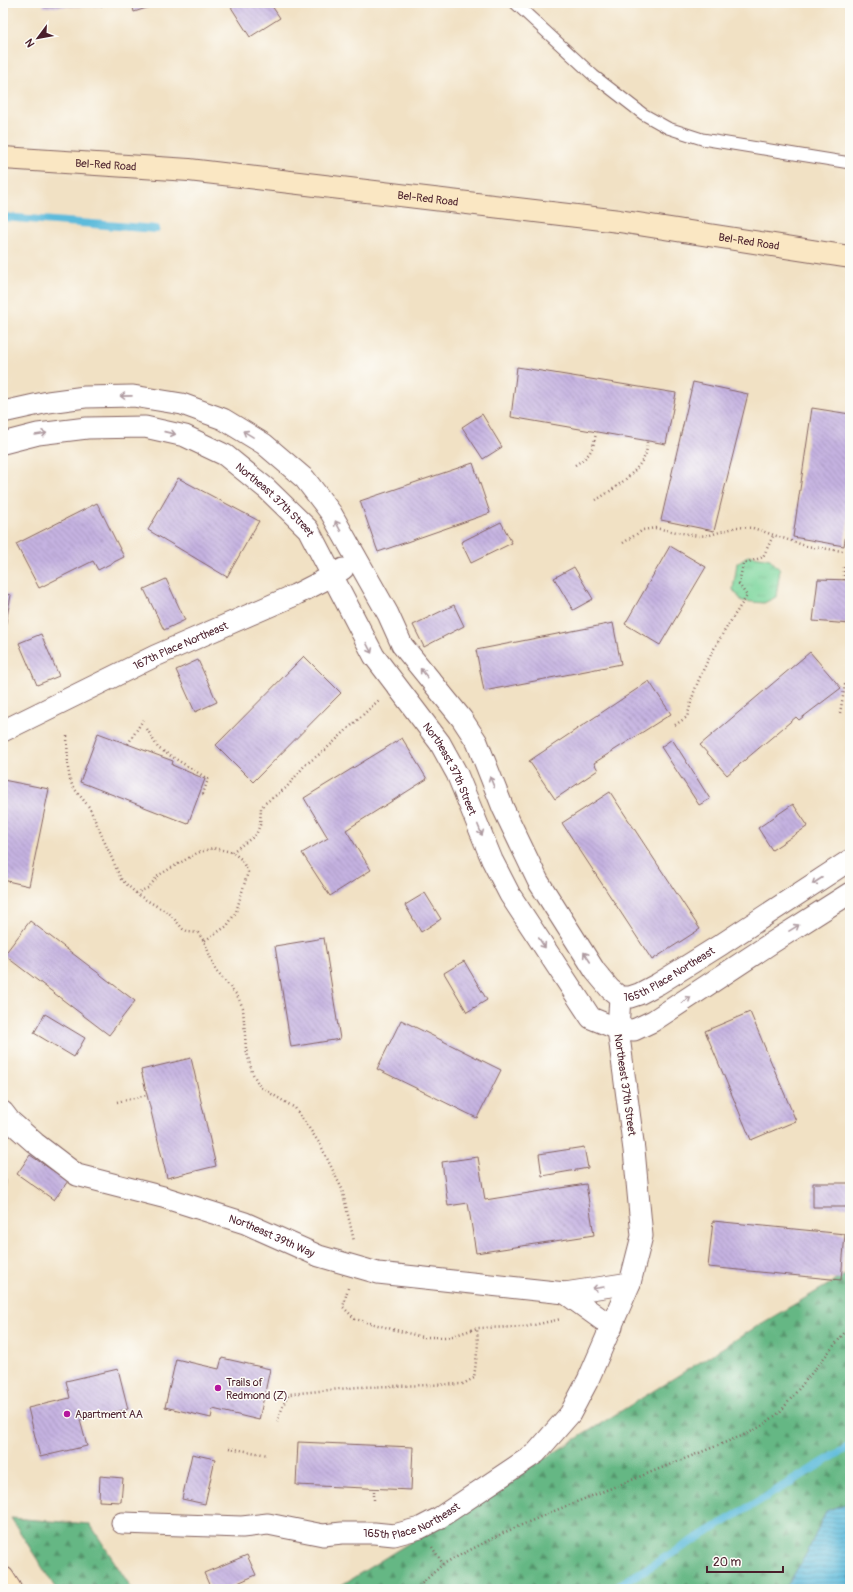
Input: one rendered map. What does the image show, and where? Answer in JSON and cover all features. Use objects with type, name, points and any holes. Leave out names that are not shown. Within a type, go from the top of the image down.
[{"type":"main road","name":"Bel-Red Road","points":[[3,158],[197,171],[619,221],[850,257]]},
{"type":"main road","points":[[3,1578],[10,1589]]},
{"type":"street","points":[[3,412],[48,402],[77,398],[133,396],[182,404],[223,419],[264,444],[304,479],[331,513],[388,614],[402,645],[462,719],[476,742],[503,808],[538,881],[596,970],[615,993]]},
{"type":"street","name":"Northeast 37th Street","points":[[3,444],[38,434],[87,428],[145,427],[185,436],[225,455],[267,489],[308,529],[374,656],[440,743],[457,774],[492,860],[510,895],[591,1018],[618,1029],[634,1150],[642,1236],[630,1283],[612,1327]]},
{"type":"street","name":"167th Place Northeast","points":[[3,731],[154,656],[295,594],[332,576],[357,560]]},
{"type":"street","points":[[358,626],[388,614]]},
{"type":"street","name":"165th Place Northeast","points":[[618,1029],[615,993],[630,997],[658,984],[850,860]]},
{"type":"street","points":[[510,895],[538,881]]},
{"type":"street","points":[[618,1029],[634,1030],[653,1022],[850,893]]},
{"type":"street","name":"Northeast 39th Way","points":[[3,1112],[10,1121],[35,1143],[77,1175],[163,1197],[245,1224],[319,1256],[378,1273],[566,1293],[630,1283]]},
{"type":"street","points":[[566,1293],[612,1327]]},
{"type":"street","name":"165th Place Northeast","points":[[122,1523],[242,1527],[268,1524],[323,1535],[342,1533],[374,1533],[394,1535],[420,1528],[439,1518],[536,1453],[570,1414],[588,1380],[612,1327]]},
{"type":"lane","points":[[514,3],[594,76],[642,114],[668,128],[702,139],[850,164]]},
{"type":"path","points":[[575,465],[587,457],[594,445],[596,433]]},
{"type":"path","points":[[596,500],[610,492],[638,468],[646,452],[647,440]]},
{"type":"path","points":[[623,543],[643,530],[654,528],[698,536],[710,535],[737,527],[752,528],[806,546],[850,552]]},
{"type":"path","points":[[675,725],[687,717],[696,687],[724,632],[747,596],[739,584],[743,564],[763,557],[773,536]]},
{"type":"path","points":[[844,580],[844,566],[850,566]]},
{"type":"path","points":[[840,713],[845,685],[850,682]]},
{"type":"path","points":[[232,852],[256,835],[260,825],[261,808],[264,804],[286,788],[305,766],[385,694],[396,686]]},
{"type":"path","points":[[128,744],[143,720]]},
{"type":"path","points":[[147,729],[158,748],[208,779],[203,794],[200,793]]},
{"type":"path","points":[[67,736],[68,768],[73,787],[89,807],[121,878],[136,893],[170,914],[183,929],[189,932],[198,933],[204,941],[216,971],[237,995],[243,1008],[246,1049],[252,1072],[260,1087],[294,1108],[320,1144],[342,1189],[355,1247]]},
{"type":"path","points":[[136,893],[148,888],[159,875],[197,853],[213,848],[232,852],[241,859],[248,872],[236,912],[227,926],[204,941]]},
{"type":"path","points":[[117,1102],[148,1095]]},
{"type":"path","points":[[348,1286],[342,1307],[355,1319],[422,1337],[453,1336],[477,1328],[525,1327],[564,1319]]},
{"type":"path","points":[[416,1589],[443,1564],[503,1533],[749,1433],[764,1425],[780,1412],[850,1326]]},
{"type":"path","points":[[277,1422],[286,1398],[290,1394],[359,1387],[463,1384],[474,1378],[478,1344],[477,1328]]},
{"type":"path","points":[[229,1448],[268,1456]]},
{"type":"path","points":[[374,1488],[374,1500]]},
{"type":"path","points":[[432,1547],[443,1564]]},
{"type":"green space","points":[[749,555],[770,559],[780,570],[776,597],[764,603],[742,601],[733,590],[737,563]]},
{"type":"green space","points":[[850,1272],[850,1589],[335,1589],[764,1322]]},
{"type":"green space","points":[[11,1518],[90,1524],[132,1589],[56,1589]]},
{"type":"water","points":[[849,1503],[850,1589],[785,1589],[808,1551],[826,1511]]},
{"type":"building","points":[[43,3],[102,3],[102,6],[44,7]]},
{"type":"building","points":[[132,3],[162,3],[134,12]]},
{"type":"building","points":[[270,3],[280,18],[250,37],[229,4]]},
{"type":"building","points":[[517,367],[676,393],[666,444],[511,417]]},
{"type":"building","points":[[693,382],[748,394],[714,531],[661,520]]},
{"type":"building","points":[[812,408],[850,414],[850,509],[844,546],[793,537]]},
{"type":"building","points":[[482,414],[502,447],[483,459],[462,427]]},
{"type":"building","points":[[473,463],[490,513],[378,552],[360,501]]},
{"type":"building","points":[[178,478],[259,521],[227,577],[148,530]]},
{"type":"building","points":[[97,503],[124,557],[98,570],[93,561],[39,588],[16,544]]},
{"type":"building","points":[[501,522],[512,543],[471,563],[461,542]]},
{"type":"building","points":[[670,546],[706,567],[660,645],[625,624]]},
{"type":"building","points":[[574,567],[593,599],[573,610],[554,578]]},
{"type":"building","points":[[166,579],[185,620],[164,630],[144,589]]},
{"type":"building","points":[[818,579],[850,580],[850,624],[813,621]]},
{"type":"building","points":[[3,594],[11,595],[4,633],[3,633]]},
{"type":"building","points":[[454,605],[464,626],[424,647],[413,625]]},
{"type":"building","points":[[613,623],[621,664],[484,691],[476,650]]},
{"type":"building","points":[[41,634],[59,676],[37,685],[19,643]]},
{"type":"building","points":[[810,652],[841,688],[799,720],[796,717],[727,775],[700,745]]},
{"type":"building","points":[[304,656],[341,693],[253,782],[216,745]]},
{"type":"building","points":[[198,660],[217,702],[195,712],[176,670]]},
{"type":"building","points":[[649,681],[671,714],[594,763],[598,770],[555,799],[529,761]]},
{"type":"building","points":[[98,733],[173,761],[172,765],[205,779],[188,824],[80,782]]},
{"type":"building","points":[[402,738],[427,779],[346,830],[371,870],[330,896],[302,853],[328,838],[304,798]]},
{"type":"building","points":[[672,739],[710,799],[699,805],[661,747]]},
{"type":"building","points":[[3,780],[49,789],[29,886],[3,880]]},
{"type":"building","points":[[610,792],[700,929],[652,960],[562,823]]},
{"type":"building","points":[[793,804],[808,826],[772,850],[758,828]]},
{"type":"building","points":[[425,893],[441,919],[421,932],[405,905]]},
{"type":"building","points":[[30,921],[135,1001],[109,1035],[4,955]]},
{"type":"building","points":[[324,938],[340,1039],[291,1047],[275,946]]},
{"type":"building","points":[[464,961],[487,1000],[467,1012],[444,973]]},
{"type":"building","points":[[750,1012],[796,1121],[751,1140],[705,1031]]},
{"type":"building","points":[[45,1014],[85,1038],[74,1057],[34,1033]]},
{"type":"building","points":[[401,1020],[501,1070],[477,1118],[377,1069]]},
{"type":"building","points":[[191,1058],[216,1166],[167,1178],[141,1070]]},
{"type":"building","points":[[584,1147],[588,1168],[542,1176],[539,1154]]},
{"type":"building","points":[[30,1155],[68,1181],[54,1200],[17,1174]]},
{"type":"building","points":[[478,1157],[485,1200],[586,1184],[594,1235],[476,1253],[468,1203],[448,1206],[442,1162]]},
{"type":"building","points":[[3,1180],[6,1180],[4,1211],[3,1211]]},
{"type":"building","points":[[813,1183],[850,1183],[850,1207],[813,1207]]},
{"type":"building","points":[[713,1221],[845,1234],[841,1280],[708,1267]]},
{"type":"building","name":"Trails of Redmond (Z)","points":[[222,1358],[270,1369],[259,1420],[213,1409],[211,1418],[165,1407],[176,1359],[219,1369]]},
{"type":"building","name":"Apartment AA","points":[[118,1369],[128,1409],[80,1420],[87,1446],[40,1457],[28,1408],[70,1398],[66,1381]]},
{"type":"building","points":[[298,1442],[413,1447],[411,1490],[296,1485]]},
{"type":"building","points":[[192,1454],[215,1459],[205,1504],[182,1499]]},
{"type":"building","points":[[100,1476],[123,1478],[121,1502],[99,1501]]},
{"type":"building","points":[[247,1555],[256,1575],[224,1589],[211,1589],[204,1573]]},
{"type":"waterway","points":[[3,217],[156,229]]},
{"type":"waterway","points":[[613,1589],[850,1446]]},
{"type":"place","name":"Trails of Redmond (Z)","points":[[218,1388]]},
{"type":"place","name":"Apartment AA","points":[[67,1414]]}]
